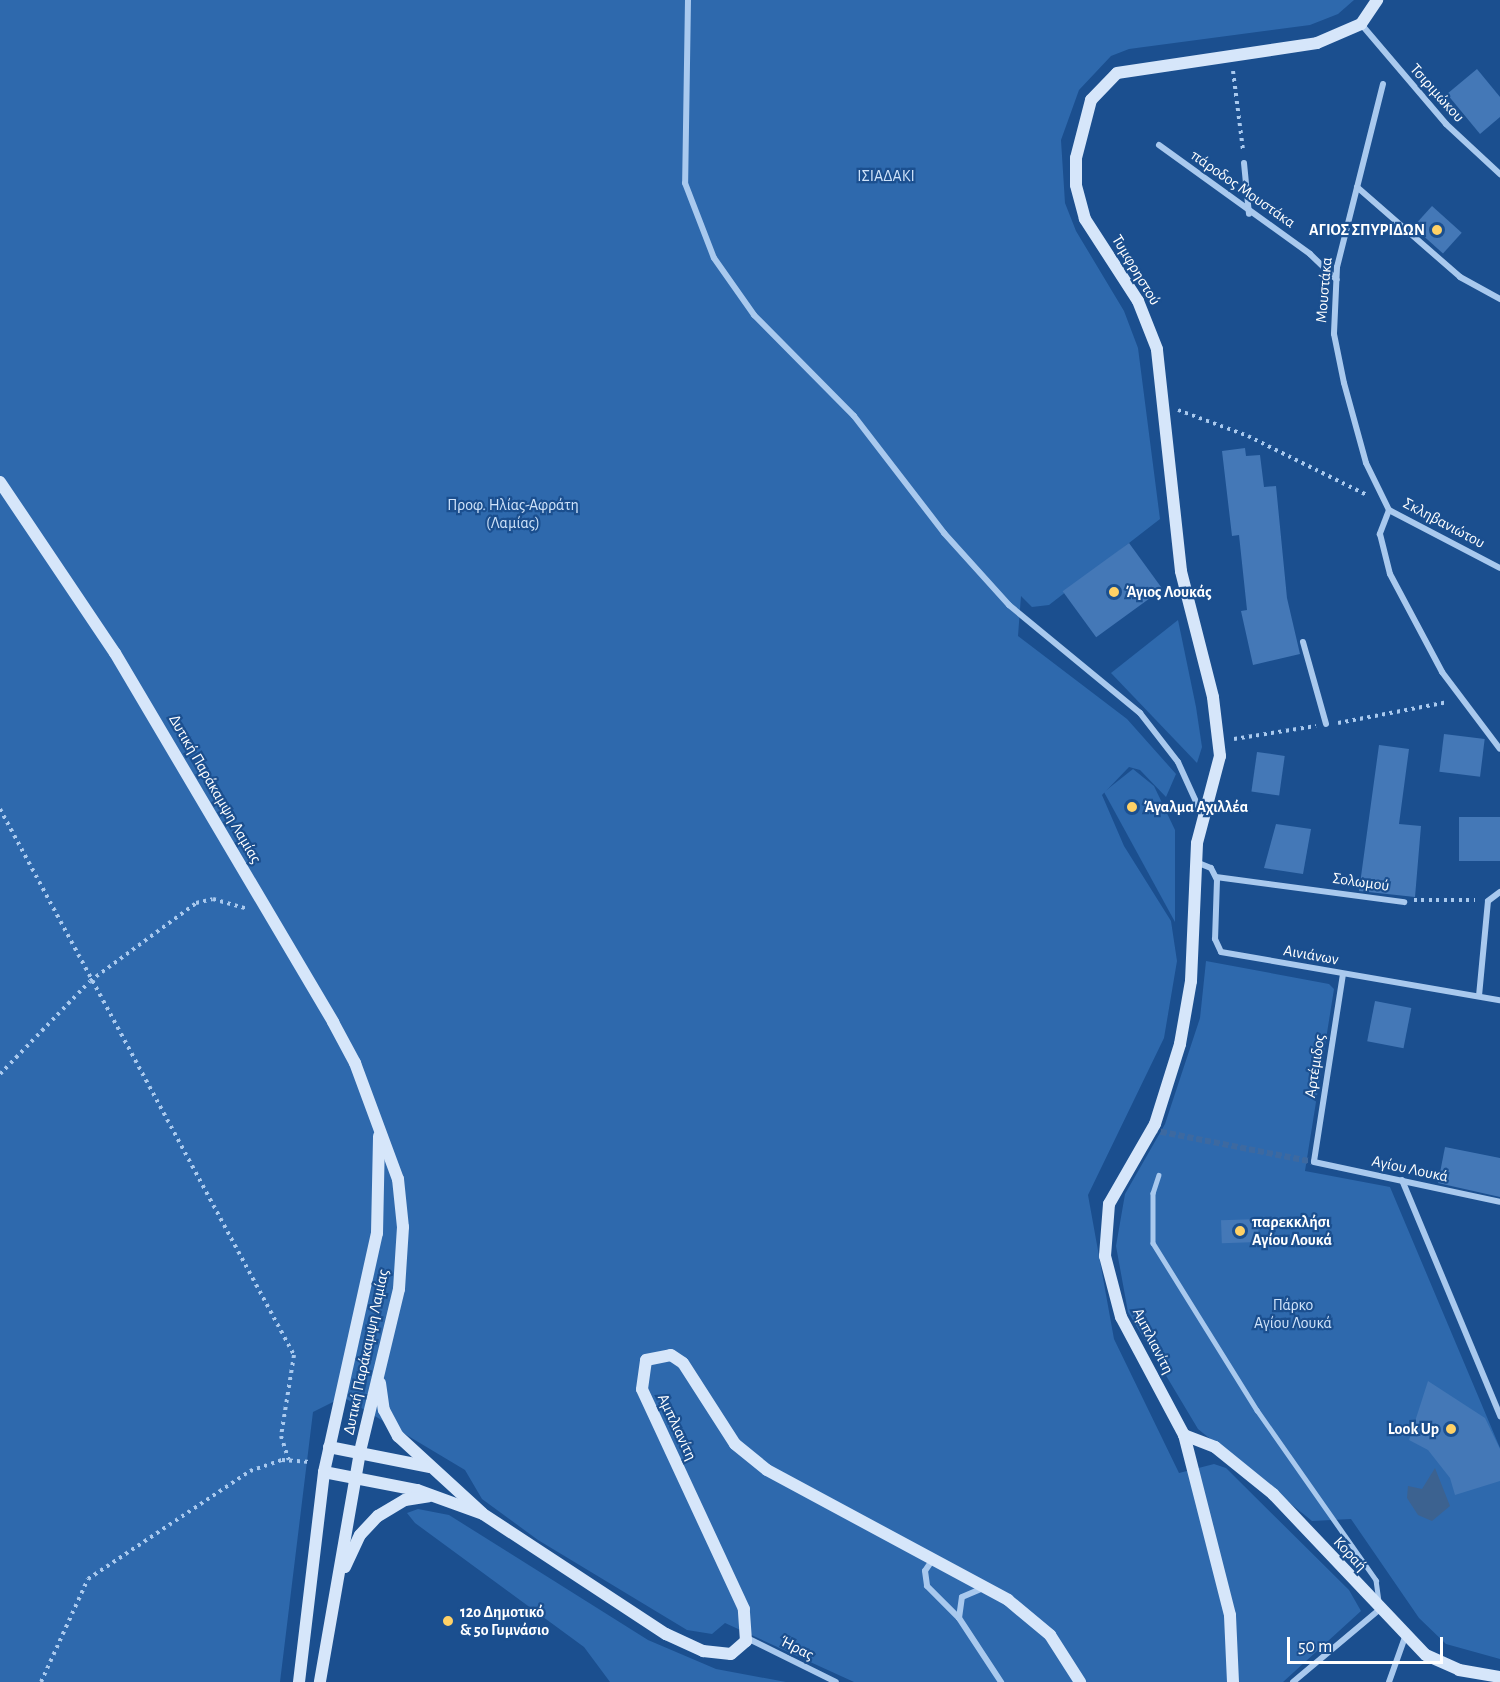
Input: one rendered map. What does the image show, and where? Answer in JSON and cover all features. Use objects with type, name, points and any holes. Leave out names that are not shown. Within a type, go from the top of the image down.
[{"type":"street","points":[[688,0],[684,176],[714,258],[754,315],[848,409],[944,533],[1009,605],[1140,713],[1178,762],[1202,815]]},
{"type":"street","points":[[1361,24],[1377,0]]},
{"type":"street","name":"Τυμφρηστού","points":[[1197,843],[1202,815],[1220,756],[1217,723],[1181,571],[1166,407],[1147,318],[1081,208],[1076,175],[1080,132],[1096,92],[1117,74],[1231,59],[1317,43],[1361,24]]},
{"type":"street","name":"Τσιριμώκου","points":[[1361,24],[1446,124],[1500,174]]},
{"type":"street","name":"Μουστάκα","points":[[1380,497],[1362,453],[1334,334],[1337,280],[1383,84]]},
{"type":"street","name":"πάροδος Μουστάκα","points":[[1159,145],[1249,214],[1310,254],[1337,280]]},
{"type":"street","points":[[1244,163],[1249,214]]},
{"type":"street","points":[[1357,188],[1460,277],[1500,300]]},
{"type":"street","name":"Δυτική Παράκαμψη Λαμίας","points":[[0,482],[115,653],[333,1022],[379,1126],[398,1179],[403,1227],[399,1289],[360,1452],[338,1588]]},
{"type":"street","name":"Σκληβανιώτου","points":[[1380,497],[1389,510],[1500,567]]},
{"type":"street","points":[[1389,510],[1380,534],[1390,574],[1442,672],[1500,749]]},
{"type":"street","points":[[1304,642],[1326,724]]},
{"type":"street","name":"Αμπλιανίτη","points":[[1197,843],[1191,981],[1179,1044],[1155,1124],[1116,1189],[1103,1234],[1114,1299],[1184,1435],[1230,1615],[1233,1682]]},
{"type":"street","points":[[1195,861],[1216,877]]},
{"type":"street","name":"Σολωμού","points":[[1216,877],[1404,902]]},
{"type":"street","name":"Αινιάνων","points":[[1216,877],[1215,939],[1221,952],[1500,1000]]},
{"type":"street","points":[[1479,996],[1488,901],[1500,892]]},
{"type":"street","name":"Αρτέμιδος","points":[[1314,1162],[1343,974]]},
{"type":"street","name":"Δυτική Παράκαμψη Λαμίας","points":[[325,1468],[374,1256],[379,1126]]},
{"type":"street","name":"Αγίου Λουκά","points":[[1314,1162],[1500,1202]]},
{"type":"street","points":[[1402,1180],[1500,1416]]},
{"type":"street","name":"Αμπλιανίτη","points":[[747,1638],[744,1609],[728,1569],[643,1395],[641,1373],[651,1355],[668,1354],[682,1362],[735,1444],[766,1470],[842,1515],[988,1587],[1050,1635],[1080,1682]]},
{"type":"street","points":[[379,1373],[392,1428],[437,1468],[483,1514]]},
{"type":"street","name":"Κοραή","points":[[1184,1435],[1215,1447],[1273,1494],[1406,1637],[1444,1666],[1500,1677]]},
{"type":"street","points":[[329,1447],[437,1468]]},
{"type":"street","points":[[299,1682],[325,1468],[437,1495],[483,1514],[689,1646],[723,1655],[741,1649],[747,1638]]},
{"type":"street","points":[[320,1682],[338,1588],[360,1534],[373,1520],[398,1503],[437,1495]]},
{"type":"street","points":[[933,1558],[925,1571],[927,1586],[959,1618],[1000,1682]]},
{"type":"street","points":[[959,1618],[962,1597],[988,1587]]},
{"type":"street","points":[[1293,1682],[1380,1609]]},
{"type":"street","points":[[1389,1682],[1406,1637]]},
{"type":"street","name":"Ήρας","points":[[747,1638],[836,1682]]},
{"type":"lane","points":[[1159,1175],[1152,1193],[1153,1243],[1257,1410],[1376,1580],[1380,1609]]},
{"type":"path","points":[[1231,59],[1244,163]]},
{"type":"path","points":[[1166,407],[1208,418],[1354,491],[1380,497]]},
{"type":"path","points":[[0,809],[90,981],[294,1355],[281,1436],[289,1460]]},
{"type":"path","name":"Σολωμού","points":[[1404,902],[1434,896],[1488,901]]},
{"type":"path","points":[[0,1074],[90,981],[196,903],[213,899],[254,914]]},
{"type":"path","points":[[41,1682],[88,1579],[233,1481],[289,1460],[325,1468]]},
{"type":"green space","name":"Προφ. Ηλίας-Αφράτη (Λαμίας)","points":[[0,0],[1354,0],[1338,14],[1310,25],[1129,49],[1111,56],[1079,90],[1061,140],[1065,203],[1076,231],[1124,311],[1138,348],[1160,519],[1049,605],[1032,607],[1021,596],[1018,636],[1127,719],[1176,774],[1166,797],[1140,770],[1129,767],[1102,795],[1124,846],[1171,921],[1177,961],[1164,1038],[1088,1195],[1114,1339],[1179,1473],[1214,1464],[1226,1468],[1349,1590],[1361,1611],[1283,1682],[854,1682],[725,1623],[712,1634],[687,1630],[538,1540],[482,1499],[465,1470],[343,1397],[313,1412],[280,1682],[0,1682]]},
{"type":"green space","points":[[1178,620],[1202,747],[1197,763],[1111,673]]},
{"type":"green space","points":[[1133,769],[1154,786],[1175,830],[1175,922],[1104,792]]},
{"type":"green space","name":"Πάρκο Αγίου Λουκά","points":[[1206,961],[1329,984],[1334,989],[1305,1171],[1390,1187],[1500,1448],[1500,1659],[1446,1644],[1419,1618],[1351,1519],[1312,1521],[1198,1429],[1128,1312],[1116,1246],[1125,1194],[1165,1124],[1200,1018]]},
{"type":"green space","points":[[418,1509],[449,1515],[648,1640],[716,1669],[786,1682],[610,1682],[584,1647],[415,1523],[407,1513]]},
{"type":"shaded area","points":[[1435,1468],[1450,1506],[1432,1521],[1418,1515],[1407,1498],[1408,1486],[1422,1489]]},
{"type":"building","points":[[1477,69],[1500,97],[1500,117],[1480,134],[1447,94]]},
{"type":"building","name":"ΑΓΙΟΣ ΣΠΥΡΙΔΩΝ","points":[[1432,206],[1462,233],[1443,254],[1413,227]]},
{"type":"building","points":[[1245,448],[1246,456],[1260,455],[1264,487],[1276,486],[1287,598],[1300,654],[1253,665],[1241,611],[1247,610],[1239,535],[1232,536],[1222,451]]},
{"type":"building","name":"Άγιος Λουκάς","points":[[1129,543],[1163,589],[1096,637],[1063,591]]},
{"type":"building","points":[[1444,734],[1485,739],[1480,777],[1439,772]]},
{"type":"building","points":[[1379,745],[1409,749],[1399,824],[1421,826],[1415,897],[1359,891]]},
{"type":"building","points":[[1257,752],[1285,756],[1279,796],[1251,792]]},
{"type":"building","points":[[1459,817],[1500,817],[1500,861],[1459,861]]},
{"type":"building","points":[[1276,824],[1311,829],[1303,874],[1264,868]]},
{"type":"building","points":[[1375,1001],[1411,1008],[1403,1048],[1367,1041]]},
{"type":"building","points":[[1445,1147],[1500,1158],[1500,1197],[1438,1183]]},
{"type":"building","name":"παρεκκλήσι Αγίου Λουκά","points":[[1258,1219],[1259,1242],[1222,1243],[1221,1220]]},
{"type":"building","name":"Look Up","points":[[1428,1381],[1485,1418],[1500,1449],[1500,1481],[1455,1495],[1450,1478],[1428,1450],[1409,1440]]},
{"type":"tunnel","points":[[1152,1130],[1314,1162]]},
{"type":"place","name":"ΑΓΙΟΣ ΣΠΥΡΙΔΩΝ","points":[[1437,230]]},
{"type":"place","name":"Άγιος Λουκάς","points":[[1114,592]]},
{"type":"place","name":"Άγαλμα Αχιλλέα","points":[[1132,807]]},
{"type":"place","name":"παρεκκλήσι Αγίου Λουκά","points":[[1240,1231]]},
{"type":"place","name":"Look Up","points":[[1451,1429]]},
{"type":"place","name":"12ο Δημοτικό & 5ο Γυμνάσιο","points":[[448,1621]]},
{"type":"park label","name":"ΙΣΙΑΔΑΚΙ","points":[[886,176]]}]
